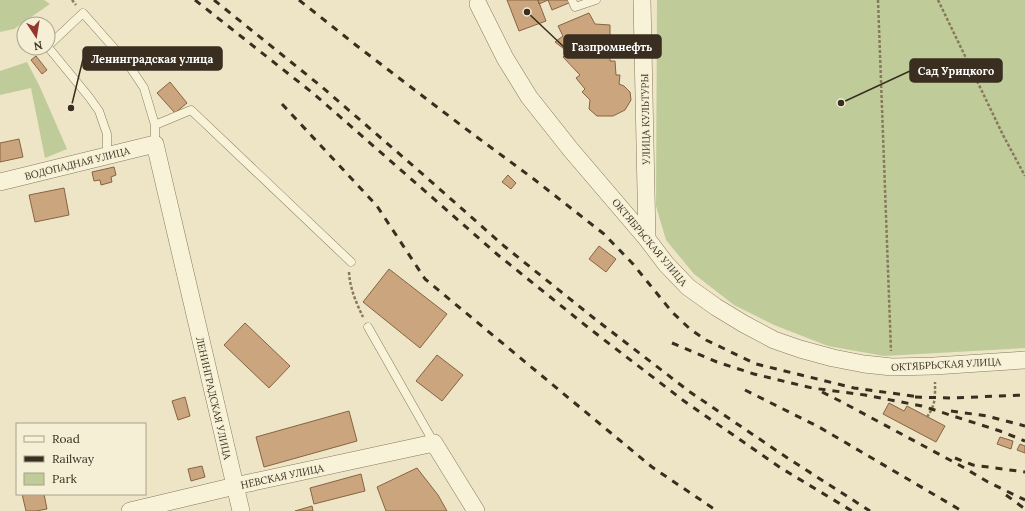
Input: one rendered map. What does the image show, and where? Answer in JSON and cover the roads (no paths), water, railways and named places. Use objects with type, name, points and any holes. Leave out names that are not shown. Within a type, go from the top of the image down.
[{"type":"street","name":"УЛИЦА КУЛЬТУРЫ","points":[[642,0],[647,239]]},
{"type":"street","name":"ОКТЯБРЬСКАЯ УЛИЦА","points":[[480,2],[505,58],[529,97],[666,264],[688,288],[716,307],[774,340],[826,356],[864,364],[892,367],[934,366],[1025,360]]},
{"type":"street","name":"ВОДОПАДНАЯ УЛИЦА","points":[[0,182],[155,144]]},
{"type":"street","name":"ЛЕНИНГРАДСКАЯ УЛИЦА","points":[[155,144],[241,511]]},
{"type":"street","name":"НЕВСКАЯ УЛИЦА","points":[[130,511],[235,486],[434,443]]},
{"type":"street","points":[[434,443],[476,511]]},
{"type":"lane","points":[[572,0],[575,7],[596,0]]},
{"type":"lane","points":[[56,39],[83,13],[128,64],[144,88],[155,125],[155,144]]},
{"type":"lane","points":[[56,56],[90,97],[99,111],[107,134],[107,156]]},
{"type":"lane","points":[[155,125],[191,110],[351,262]]},
{"type":"lane","points":[[368,327],[434,443]]},
{"type":"railway","points":[[195,0],[314,94],[498,255],[590,329],[684,401],[781,468],[852,511]]},
{"type":"railway","points":[[214,0],[322,87],[504,246],[595,319],[690,392],[789,459],[870,511]]},
{"type":"railway","points":[[299,0],[604,234],[633,264],[672,312],[690,329],[706,340],[756,364],[854,388],[920,397]]},
{"type":"railway","points":[[282,104],[377,206],[425,279],[652,467],[717,511]]},
{"type":"railway","points":[[672,343],[717,362],[754,374],[812,388],[865,395],[922,406],[1000,431],[1025,441]]},
{"type":"railway","points":[[745,390],[819,427],[962,511]]},
{"type":"railway","points":[[822,392],[988,482],[1025,500]]},
{"type":"railway","points":[[915,397],[951,398],[1025,395]]},
{"type":"railway","points":[[951,411],[987,416],[1025,426]]},
{"type":"railway","points":[[955,458],[973,465],[1025,472]]},
{"type":"railway","points":[[1006,495],[1025,509]]},
{"type":"place","name":"Газпромнефть","points":[[527,12]]},
{"type":"place","name":"Сад Урицкого","points":[[841,103]]},
{"type":"place","name":"Ленинградская улица","points":[[71,108]]}]
